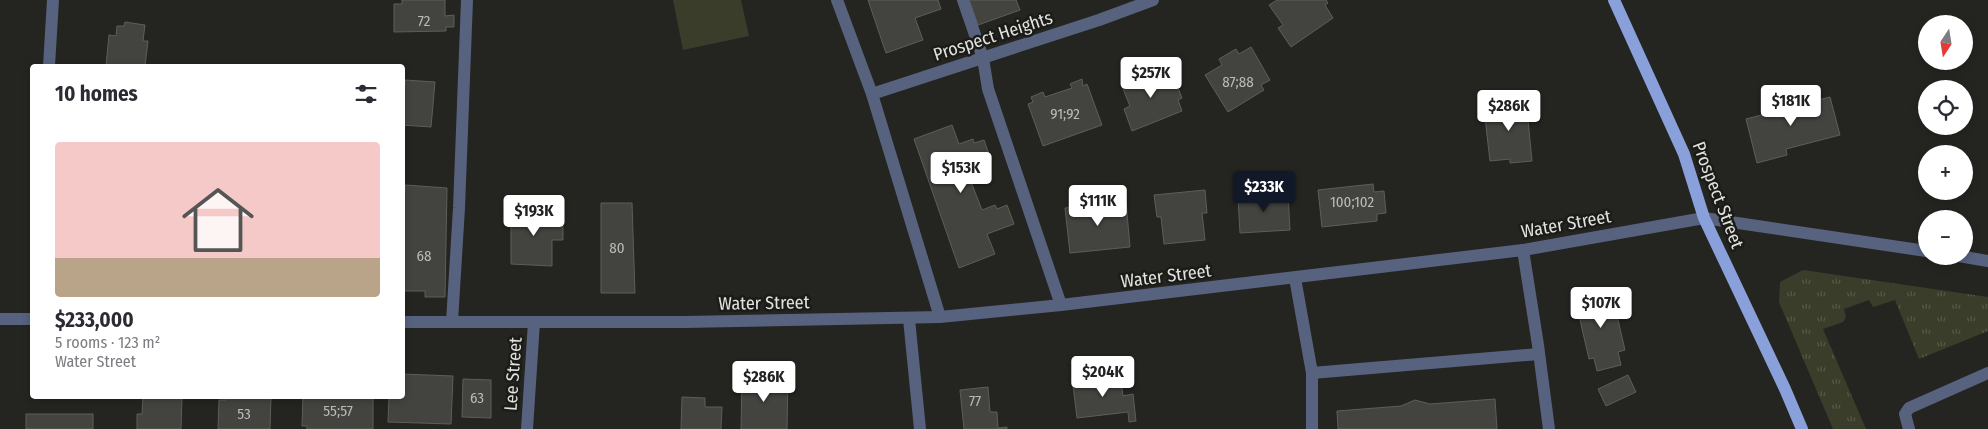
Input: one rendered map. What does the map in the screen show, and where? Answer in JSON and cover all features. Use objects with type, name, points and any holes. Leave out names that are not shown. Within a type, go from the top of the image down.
[{"type":"main road","name":"Prospect Street","points":[[1614,0],[1684,154],[1704,218],[1786,389],[1802,429]]},
{"type":"street","points":[[49,64],[53,0]]},
{"type":"street","points":[[452,322],[459,208],[467,0]]},
{"type":"street","points":[[837,0],[872,94],[940,317]]},
{"type":"street","points":[[963,0],[984,58],[988,89],[1062,305]]},
{"type":"street","name":"Prospect Heights","points":[[872,94],[1099,20],[1153,0]]},
{"type":"street","name":"Water Street","points":[[405,322],[684,322],[940,317],[1062,305],[1523,250],[1704,218],[1918,250]]},
{"type":"street","points":[[1523,250],[1549,429]]},
{"type":"street","points":[[1973,258],[1988,261]]},
{"type":"street","points":[[1295,278],[1312,373],[1312,429]]},
{"type":"street","points":[[0,319],[30,319]]},
{"type":"street","points":[[909,319],[920,429]]},
{"type":"street","name":"Lee Street","points":[[527,429],[534,322]]},
{"type":"street","points":[[1312,373],[1539,354]]},
{"type":"street","points":[[1909,429],[1905,414],[1909,408],[1988,373]]},
{"type":"green space","points":[[673,0],[741,0],[749,36],[683,50]]},
{"type":"green space","points":[[1803,270],[1988,297],[1988,331],[1919,359],[1895,300],[1873,307],[1869,300],[1844,309],[1846,317],[1843,322],[1823,329],[1866,429],[1833,429],[1779,302],[1780,282]]},
{"type":"building","points":[[402,0],[445,0],[445,16],[454,15],[454,27],[446,27],[446,31],[394,32],[394,4],[402,4]]},
{"type":"building","points":[[868,0],[938,0],[941,9],[915,18],[923,40],[886,53]]},
{"type":"building","points":[[969,0],[1016,0],[1020,10],[978,25]]},
{"type":"building","points":[[1277,0],[1326,0],[1328,3],[1325,5],[1333,18],[1291,47],[1278,28],[1283,25],[1269,5]]},
{"type":"building","points":[[125,22],[145,25],[143,41],[148,41],[145,64],[106,64],[109,35],[116,36],[117,26],[124,26]]},
{"type":"building","points":[[1251,47],[1270,80],[1261,85],[1264,90],[1228,112],[1205,75],[1222,65],[1219,59],[1236,49],[1239,54]]},
{"type":"building","points":[[1161,69],[1167,83],[1175,80],[1182,98],[1178,100],[1182,111],[1132,131],[1124,109],[1130,106],[1121,84]]},
{"type":"building","points":[[1082,79],[1083,86],[1087,84],[1102,125],[1043,146],[1028,104],[1033,102],[1031,97],[1043,92],[1045,97],[1072,88],[1070,84]]},
{"type":"building","points":[[405,80],[435,82],[431,127],[405,125]]},
{"type":"building","points":[[1780,95],[1783,109],[1830,97],[1840,135],[1786,149],[1787,155],[1757,163],[1746,119],[1769,113],[1766,98]]},
{"type":"building","points":[[1526,100],[1532,161],[1510,163],[1510,159],[1490,161],[1484,109],[1503,108],[1502,102]]},
{"type":"building","points":[[952,125],[959,144],[973,139],[974,143],[984,140],[991,160],[966,169],[982,210],[995,205],[997,209],[1007,205],[1014,224],[987,234],[995,254],[959,268],[914,139]]},
{"type":"building","points":[[1373,184],[1374,192],[1384,191],[1386,213],[1377,214],[1377,221],[1322,227],[1318,190]]},
{"type":"building","points":[[405,185],[447,188],[445,297],[425,297],[425,291],[405,291]]},
{"type":"building","points":[[1205,190],[1207,213],[1202,213],[1205,240],[1164,244],[1161,217],[1157,217],[1154,195]]},
{"type":"building","points":[[1276,191],[1276,195],[1288,195],[1290,230],[1240,233],[1238,197],[1250,197],[1250,192]]},
{"type":"building","points":[[1126,202],[1130,247],[1070,253],[1065,208]]},
{"type":"building","points":[[525,203],[551,204],[550,226],[563,226],[563,240],[552,240],[552,266],[511,264],[511,219],[525,220]]},
{"type":"building","points":[[601,203],[632,203],[635,293],[601,293]]},
{"type":"building","points":[[1611,290],[1625,350],[1618,352],[1621,365],[1597,371],[1594,358],[1589,359],[1575,298]]},
{"type":"building","points":[[1120,373],[1123,396],[1133,394],[1136,421],[1129,422],[1128,412],[1077,418],[1073,385],[1091,383],[1091,377]]},
{"type":"building","points":[[405,374],[453,376],[451,424],[388,422],[389,399],[405,399]]},
{"type":"building","points":[[1628,375],[1636,392],[1606,406],[1598,389]]},
{"type":"building","points":[[742,376],[788,377],[787,429],[741,429]]},
{"type":"building","points":[[463,379],[491,380],[491,418],[462,417]]},
{"type":"building","points":[[988,387],[990,412],[997,412],[998,428],[1007,427],[1007,429],[964,429],[960,390]]},
{"type":"building","points":[[682,397],[705,398],[705,407],[722,407],[721,429],[681,429]]},
{"type":"building","points":[[143,399],[182,399],[181,429],[137,429],[137,414],[142,414]]},
{"type":"building","points":[[271,399],[270,429],[218,429],[219,400]]},
{"type":"building","points":[[303,399],[373,399],[373,429],[307,429],[307,426],[302,426]]},
{"type":"building","points":[[1495,399],[1497,429],[1338,429],[1337,411],[1401,406],[1415,400],[1430,404]]},
{"type":"building","points":[[26,414],[93,414],[93,429],[26,429]]}]
